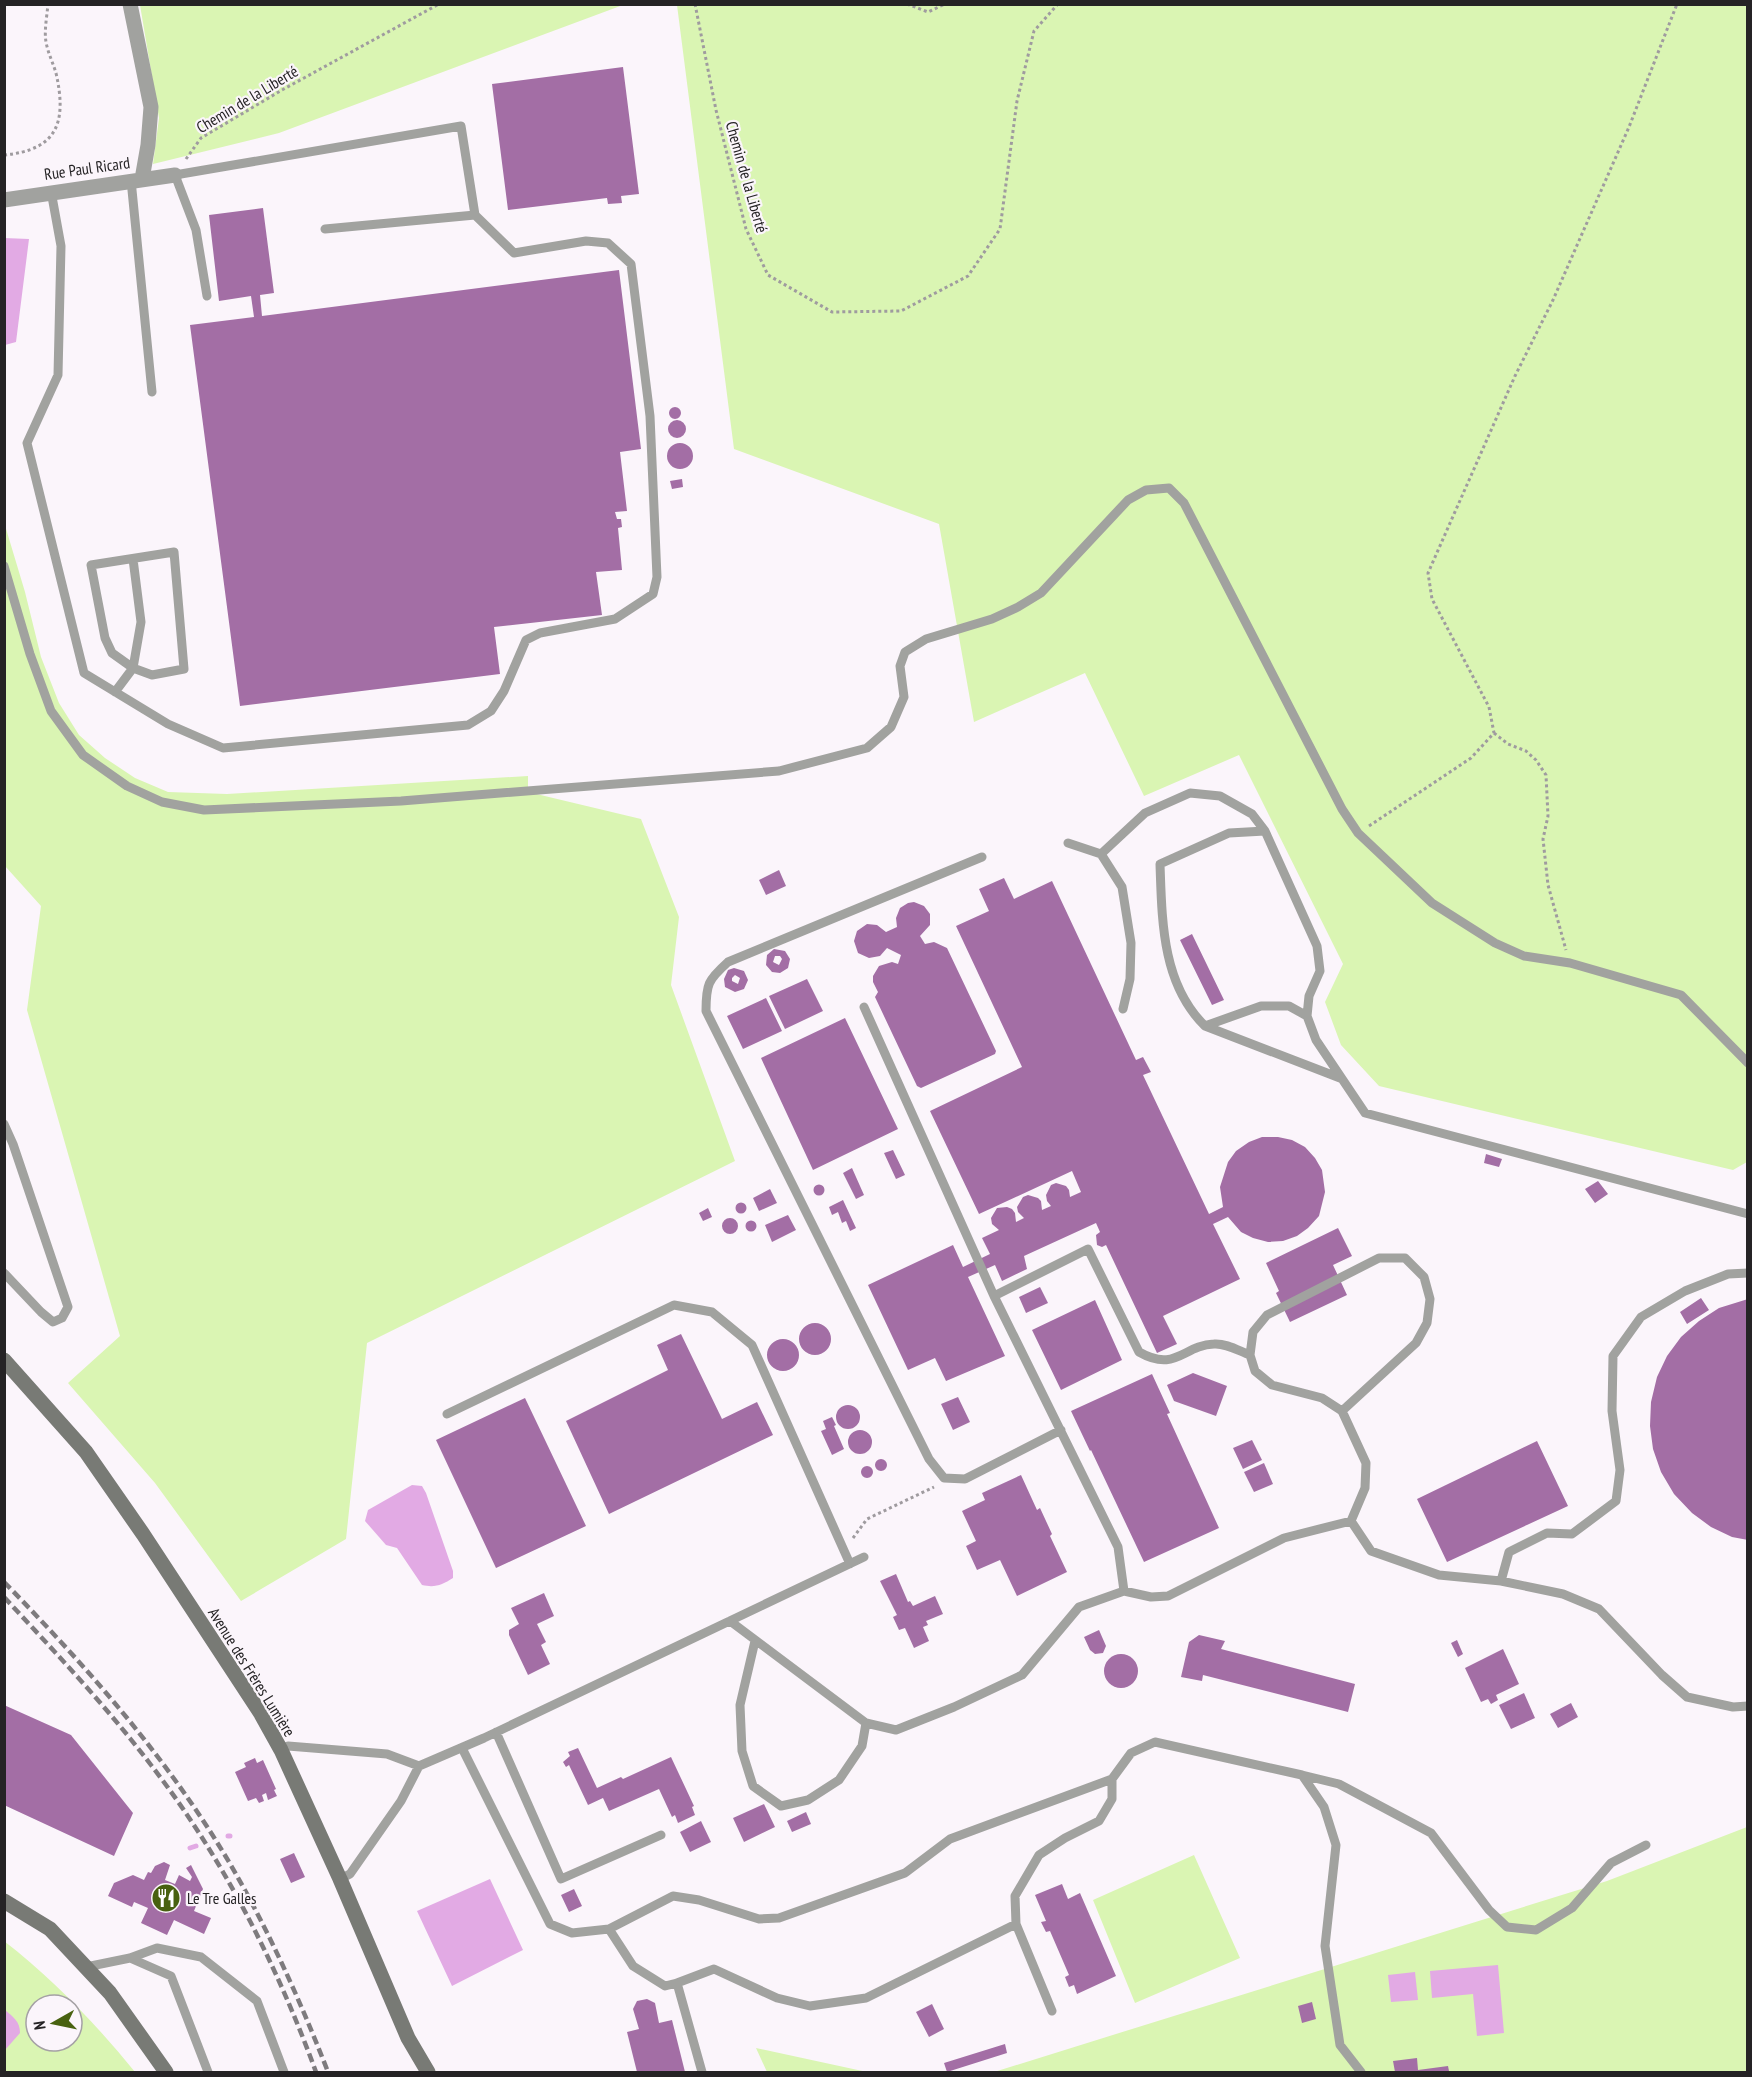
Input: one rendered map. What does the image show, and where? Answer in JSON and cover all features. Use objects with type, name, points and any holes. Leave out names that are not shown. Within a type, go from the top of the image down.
[{"type":"street","points":[[130,4],[151,106],[148,145],[136,180]]},
{"type":"street","name":"Rue Paul Ricard","points":[[4,200],[175,175]]},
{"type":"street","name":"Avenue des Frères Lumière","points":[[4,1360],[92,1461],[143,1534],[261,1714],[281,1750],[404,2028],[427,2072]]},
{"type":"street","points":[[4,1901],[50,1929],[86,1967],[110,1993],[166,2073]]},
{"type":"lane","points":[[51,192],[61,246],[58,375],[27,443],[84,673],[168,724],[223,748],[468,725],[491,711],[504,691],[526,640],[540,633],[615,619],[653,594],[657,577],[650,416],[631,264],[608,243],[586,241],[514,253],[475,215],[461,126],[175,175],[196,230],[207,296]]},
{"type":"lane","points":[[136,180],[152,392]]},
{"type":"lane","points":[[325,230],[475,215]]},
{"type":"lane","points":[[4,566],[30,654],[51,711],[83,755],[127,786],[162,802],[204,810],[412,800],[779,771],[867,748],[891,728],[904,697],[900,666],[905,652],[926,639],[992,619],[1033,598],[1041,593],[1128,500],[1146,490],[1169,488],[1184,503],[1342,808],[1358,833],[1432,903],[1494,943],[1524,956],[1570,963],[1681,995],[1748,1062]]},
{"type":"lane","points":[[174,552],[184,669],[152,675],[133,668],[112,653],[105,638],[91,565],[174,552]]},
{"type":"lane","points":[[115,692],[133,668],[141,622],[133,559]]},
{"type":"lane","points":[[1101,854],[1145,813],[1190,793],[1221,796],[1252,814],[1265,831],[1317,946],[1320,971],[1309,996],[1307,1016],[1316,1040],[1365,1113],[1748,1214]]},
{"type":"lane","points":[[1265,831],[1229,833],[1160,864],[1162,920],[1170,966],[1190,1011],[1205,1026],[1340,1078]]},
{"type":"lane","points":[[1068,843],[1101,854],[1122,888],[1131,943],[1130,979],[1123,1009]]},
{"type":"lane","points":[[982,856],[728,962],[712,976],[706,992],[706,1011],[929,1459],[944,1478],[965,1479],[1060,1430]]},
{"type":"lane","points":[[1205,1026],[1261,1006],[1289,1006],[1307,1016]]},
{"type":"lane","points":[[864,1007],[994,1296],[1118,1547],[1124,1591]]},
{"type":"lane","points":[[4,1124],[14,1144],[68,1307],[62,1318],[53,1322],[4,1273]]},
{"type":"lane","points":[[994,1296],[1088,1249],[1139,1352],[1154,1361],[1176,1358],[1211,1344],[1222,1344],[1250,1355]]},
{"type":"lane","points":[[1342,1411],[1416,1343],[1426,1323],[1430,1299],[1424,1277],[1405,1258],[1378,1258],[1268,1315],[1253,1332],[1250,1355],[1255,1371],[1272,1385],[1322,1398],[1342,1411],[1366,1462],[1365,1488],[1351,1521]]},
{"type":"lane","points":[[1502,1581],[1509,1552],[1547,1533],[1572,1534],[1616,1501],[1620,1470],[1612,1411],[1613,1356],[1641,1317],[1685,1291],[1728,1274],[1748,1273]]},
{"type":"lane","points":[[447,1414],[674,1305],[712,1312],[752,1345],[850,1563]]},
{"type":"lane","points":[[1351,1521],[1371,1551],[1439,1575],[1502,1581],[1563,1594],[1599,1609],[1662,1675],[1687,1696],[1733,1707],[1748,1706]]},
{"type":"lane","points":[[730,1621],[867,1724],[896,1730],[954,1707],[1022,1675],[1079,1607],[1124,1591],[1150,1597],[1168,1596],[1284,1538],[1351,1521]]},
{"type":"lane","points":[[340,1879],[350,1874],[401,1801],[419,1766],[462,1748],[864,1557]]},
{"type":"lane","points":[[755,1641],[740,1705],[742,1751],[753,1786],[781,1806],[808,1800],[839,1780],[862,1746],[867,1724]]},
{"type":"lane","points":[[496,1732],[561,1879],[661,1835]]},
{"type":"lane","points":[[462,1748],[550,1924],[572,1933],[609,1929],[673,1896],[699,1900],[759,1919],[779,1918],[905,1873],[950,1839],[1112,1779],[1131,1753],[1155,1742],[1339,1784],[1431,1833],[1489,1910],[1506,1927],[1536,1930],[1572,1908],[1611,1863],[1646,1845]]},
{"type":"lane","points":[[281,1750],[288,1746],[387,1754],[419,1766]]},
{"type":"lane","points":[[1302,1775],[1324,1807],[1336,1845],[1325,1946],[1340,2045],[1361,2073]]},
{"type":"lane","points":[[1052,2011],[1016,1924],[1015,1896],[1039,1855],[1065,1838],[1099,1821],[1112,1798],[1112,1779]]},
{"type":"lane","points":[[609,1929],[633,1966],[664,1986],[714,1969],[777,1998],[810,2006],[866,1998],[1016,1924]]},
{"type":"lane","points":[[86,1967],[130,1958],[157,1948],[201,1957],[257,2001],[284,2073]]},
{"type":"lane","points":[[130,1958],[171,1976],[208,2073]]},
{"type":"lane","points":[[677,1983],[702,2073]]},
{"type":"path","points":[[4,154],[23,153],[43,146],[55,129],[61,108],[56,73],[46,40],[48,4]]},
{"type":"path","name":"Chemin de la Liberté","points":[[175,175],[201,138],[282,90],[439,4]]},
{"type":"path","name":"Chemin de la Liberté","points":[[695,4],[716,110],[746,229],[768,274],[832,312],[901,311],[968,276],[1000,229],[1017,101],[1034,31],[1058,4]]},
{"type":"path","points":[[908,4],[928,12],[945,4]]},
{"type":"path","points":[[1570,963],[1548,885],[1543,839],[1548,816],[1546,775],[1536,760],[1494,733],[1489,707],[1432,599],[1428,573],[1629,127],[1677,4]]},
{"type":"path","points":[[1358,833],[1471,758],[1494,733]]},
{"type":"path","points":[[850,1563],[853,1536],[867,1519],[937,1485],[944,1478]]},
{"type":"green space","points":[[140,5],[623,5],[279,133],[153,164],[159,118]]},
{"type":"green space","points":[[677,5],[1747,5],[1747,1162],[1733,1170],[1379,1086],[1341,1045],[1325,1002],[1343,964],[1239,755],[1144,796],[1085,673],[974,722],[939,524],[734,449]]},
{"type":"green space","points":[[4,522],[41,657],[59,703],[79,735],[105,758],[135,778],[168,792],[227,794],[528,776],[528,792],[641,819],[679,917],[671,985],[735,1161],[367,1343],[346,1539],[241,1601],[155,1483],[68,1383],[120,1336],[27,1010],[41,906],[5,866]]},
{"type":"green space","points":[[1747,1827],[1747,2072],[994,2072],[1607,1881]]},
{"type":"green space","points":[[1194,1855],[1240,1958],[1135,2003],[1093,1900]]},
{"type":"green space","points":[[4,1941],[63,1993],[24,1993],[24,2053],[84,2053],[84,2015],[135,2072],[5,2072]]},
{"type":"green space","points":[[756,2048],[867,2072],[767,2072]]},
{"type":"shaded area","points":[[4,238],[29,239],[16,342],[5,345]]},
{"type":"shaded area","points":[[412,1485],[422,1486],[426,1493],[453,1571],[453,1578],[438,1585],[422,1585],[397,1548],[386,1545],[365,1521],[368,1510]]},
{"type":"shaded area","points":[[490,1879],[523,1950],[452,1986],[417,1911]]},
{"type":"shaded area","points":[[1498,1965],[1504,2033],[1477,2036],[1473,1994],[1432,1998],[1430,1971]]},
{"type":"shaded area","points":[[1415,1972],[1418,2000],[1391,2002],[1388,1975]]},
{"type":"shaded area","points":[[5,2010],[17,2022],[20,2033],[5,2050]]},
{"type":"building","points":[[623,67],[639,194],[621,196],[622,203],[608,204],[607,198],[508,210],[492,84]]},
{"type":"building","points":[[263,208],[274,293],[260,295],[262,316],[619,270],[641,449],[620,452],[627,511],[615,512],[617,519],[621,519],[622,527],[618,528],[622,570],[596,572],[602,615],[494,627],[500,674],[240,706],[190,325],[254,317],[251,296],[219,301],[209,215]]},
{"type":"building","points":[[677,407],[681,413],[677,419],[673,419],[669,411]]},
{"type":"building","points":[[677,420],[683,423],[686,429],[683,435],[677,438],[671,435],[668,429],[671,423]]},
{"type":"building","points":[[680,443],[689,447],[693,456],[689,465],[680,469],[671,465],[667,456],[671,447]]},
{"type":"building","points":[[682,479],[683,487],[672,489],[670,481]]},
{"type":"building","points":[[779,870],[786,886],[766,895],[759,880]]},
{"type":"building","points":[[1004,878],[1014,899],[1052,881],[1136,1060],[1143,1057],[1151,1072],[1143,1075],[1209,1214],[1223,1207],[1220,1187],[1228,1162],[1236,1151],[1262,1137],[1292,1140],[1305,1147],[1322,1170],[1325,1192],[1319,1216],[1297,1236],[1283,1241],[1268,1242],[1253,1238],[1241,1232],[1228,1217],[1213,1224],[1240,1279],[1163,1316],[1177,1344],[1157,1353],[1106,1245],[1102,1247],[1097,1245],[1096,1235],[1100,1232],[1096,1223],[1024,1256],[1027,1269],[1002,1281],[995,1265],[968,1277],[1005,1356],[946,1381],[935,1358],[908,1370],[868,1285],[953,1245],[963,1267],[990,1254],[982,1238],[999,1230],[992,1224],[991,1218],[997,1208],[1012,1209],[1016,1222],[1024,1218],[1018,1212],[1017,1207],[1023,1197],[1028,1195],[1038,1198],[1041,1201],[1042,1210],[1051,1206],[1046,1195],[1051,1185],[1056,1183],[1066,1186],[1070,1197],[1081,1192],[1072,1171],[979,1214],[930,1111],[1022,1067],[956,926],[989,911],[979,889]]},
{"type":"building","points":[[914,902],[924,906],[930,914],[930,925],[920,936],[925,944],[934,942],[947,948],[996,1051],[995,1054],[921,1088],[917,1086],[875,997],[878,992],[873,976],[879,966],[892,962],[898,964],[901,955],[887,948],[880,956],[869,958],[858,953],[854,941],[857,931],[867,924],[877,925],[886,932],[897,927],[896,918],[900,908]]},
{"type":"building","points":[[1192,934],[1224,1000],[1212,1005],[1180,940]]},
{"type":"building","points":[[774,949],[785,951],[790,959],[788,968],[780,973],[772,972],[766,965],[767,955]],"holes":[[[775,956],[780,956],[782,959],[779,965],[773,962]]]},
{"type":"building","points":[[734,968],[744,971],[748,980],[744,989],[735,992],[725,987],[724,979],[728,970]],"holes":[[[735,975],[740,978],[738,984],[732,981]]]},
{"type":"building","points":[[807,979],[823,1011],[785,1029],[769,996]]},
{"type":"building","points":[[766,998],[782,1031],[743,1049],[727,1016]]},
{"type":"building","points":[[845,1018],[898,1129],[813,1170],[761,1058]]},
{"type":"building","points":[[893,1150],[905,1175],[896,1179],[884,1153]]},
{"type":"building","points":[[1486,1154],[1502,1159],[1499,1167],[1484,1163]]},
{"type":"building","points":[[852,1168],[864,1195],[856,1199],[843,1173]]},
{"type":"building","points":[[1598,1181],[1608,1194],[1595,1203],[1585,1189]]},
{"type":"building","points":[[819,1184],[825,1190],[819,1196],[813,1190]]},
{"type":"building","points":[[770,1189],[777,1203],[759,1211],[753,1198]]},
{"type":"building","points":[[843,1200],[856,1228],[850,1231],[846,1221],[842,1223],[838,1212],[832,1215],[829,1207]]},
{"type":"building","points":[[741,1203],[745,1204],[745,1212],[741,1213],[737,1212],[736,1208],[737,1204]]},
{"type":"building","points":[[708,1208],[712,1217],[703,1221],[699,1213]]},
{"type":"building","points":[[788,1215],[796,1230],[772,1242],[765,1225]]},
{"type":"building","points":[[727,1218],[733,1218],[738,1226],[736,1232],[727,1234],[722,1229],[722,1223]]},
{"type":"building","points":[[751,1221],[755,1222],[755,1230],[751,1231],[747,1230],[746,1226],[747,1222]]},
{"type":"building","points":[[1338,1228],[1352,1256],[1333,1265],[1347,1295],[1290,1322],[1276,1293],[1279,1291],[1266,1263]]},
{"type":"building","points":[[1040,1287],[1048,1303],[1026,1313],[1019,1297]]},
{"type":"building","points":[[1701,1298],[1709,1310],[1687,1324],[1680,1312]]},
{"type":"building","points":[[1748,1299],[1748,1540],[1732,1537],[1711,1527],[1692,1513],[1674,1494],[1661,1472],[1653,1449],[1650,1426],[1651,1402],[1657,1377],[1667,1356],[1681,1337],[1719,1308]]},
{"type":"building","points":[[1095,1300],[1122,1360],[1061,1390],[1032,1330]]},
{"type":"building","points":[[815,1323],[826,1328],[831,1339],[826,1350],[815,1355],[804,1350],[799,1339],[804,1328]]},
{"type":"building","points":[[681,1334],[722,1419],[757,1402],[773,1435],[609,1514],[566,1421],[668,1370],[657,1345]]},
{"type":"building","points":[[783,1339],[794,1344],[799,1355],[794,1366],[783,1371],[772,1366],[767,1355],[772,1344]]},
{"type":"building","points":[[1193,1373],[1227,1386],[1216,1416],[1174,1401],[1167,1385]]},
{"type":"building","points":[[1152,1374],[1170,1413],[1167,1414],[1219,1528],[1144,1562],[1071,1411]]},
{"type":"building","points":[[958,1397],[970,1422],[953,1430],[941,1404]]},
{"type":"building","points":[[525,1398],[586,1526],[496,1568],[436,1440]]},
{"type":"building","points":[[848,1405],[856,1409],[860,1417],[856,1425],[848,1429],[840,1425],[836,1417],[840,1409]]},
{"type":"building","points":[[832,1417],[844,1449],[832,1455],[821,1431],[826,1429],[823,1421]]},
{"type":"building","points":[[860,1430],[865,1431],[871,1437],[871,1447],[865,1453],[860,1454],[855,1453],[849,1447],[848,1442],[849,1437],[855,1431]]},
{"type":"building","points":[[1252,1440],[1262,1460],[1243,1469],[1233,1448]]},
{"type":"building","points":[[1537,1441],[1568,1506],[1447,1562],[1417,1499]]},
{"type":"building","points":[[883,1459],[887,1465],[883,1471],[879,1471],[875,1463]]},
{"type":"building","points":[[1264,1463],[1273,1484],[1254,1492],[1244,1472]]},
{"type":"building","points":[[869,1466],[873,1472],[869,1478],[865,1478],[861,1470]]},
{"type":"building","points":[[1021,1475],[1037,1510],[1040,1508],[1067,1572],[1017,1596],[1000,1560],[977,1570],[966,1546],[976,1541],[962,1511],[985,1500],[982,1493]]},
{"type":"building","points":[[896,1574],[908,1602],[910,1601],[913,1606],[935,1596],[943,1614],[926,1621],[928,1625],[923,1627],[929,1641],[914,1648],[905,1628],[899,1630],[893,1617],[897,1615],[880,1581]]},
{"type":"building","points":[[544,1593],[554,1616],[537,1624],[546,1642],[541,1645],[550,1664],[528,1675],[509,1635],[509,1630],[519,1624],[511,1608]]},
{"type":"building","points":[[1099,1630],[1106,1646],[1103,1653],[1095,1654],[1090,1650],[1084,1637]]},
{"type":"building","points":[[1199,1635],[1225,1641],[1221,1649],[1355,1684],[1348,1712],[1203,1675],[1202,1681],[1181,1677],[1189,1642]]},
{"type":"building","points":[[1457,1640],[1463,1654],[1458,1657],[1451,1643]]},
{"type":"building","points":[[1503,1649],[1519,1684],[1496,1695],[1498,1700],[1491,1704],[1488,1699],[1481,1702],[1465,1668]]},
{"type":"building","points":[[1121,1654],[1133,1659],[1138,1671],[1133,1683],[1121,1688],[1109,1683],[1104,1671],[1109,1659]]},
{"type":"building","points":[[1524,1693],[1535,1718],[1511,1729],[1499,1705]]},
{"type":"building","points":[[1571,1703],[1578,1717],[1558,1728],[1550,1714]]},
{"type":"building","points":[[4,1705],[71,1735],[133,1813],[114,1856],[4,1805]]},
{"type":"building","points":[[578,1748],[597,1788],[671,1757],[694,1806],[692,1807],[695,1815],[678,1823],[675,1815],[672,1817],[659,1789],[609,1811],[603,1798],[588,1805],[569,1765],[566,1767],[563,1762],[570,1756],[568,1752]]},
{"type":"building","points":[[255,1758],[257,1763],[263,1760],[277,1796],[268,1800],[266,1793],[262,1795],[264,1801],[259,1803],[256,1798],[248,1801],[235,1772],[246,1767],[244,1763]]},
{"type":"building","points":[[764,1804],[775,1827],[744,1842],[733,1818]]},
{"type":"building","points":[[806,1812],[811,1824],[792,1832],[787,1821]]},
{"type":"building","points":[[701,1821],[711,1842],[690,1852],[680,1832]]},
{"type":"building","points":[[294,1853],[305,1877],[291,1883],[280,1859]]},
{"type":"building","points":[[164,1862],[170,1865],[165,1880],[175,1884],[179,1875],[190,1881],[192,1877],[186,1868],[191,1865],[203,1889],[194,1911],[211,1918],[204,1934],[174,1920],[167,1935],[141,1923],[148,1908],[134,1902],[132,1907],[108,1896],[114,1883],[133,1875],[144,1880],[148,1872],[151,1873],[155,1866]]},
{"type":"building","points":[[1062,1884],[1068,1899],[1080,1893],[1116,1976],[1077,1994],[1074,1985],[1069,1987],[1065,1977],[1069,1975],[1050,1931],[1046,1932],[1041,1922],[1046,1921],[1035,1895]]},
{"type":"building","points":[[574,1889],[582,1906],[569,1912],[561,1895]]},
{"type":"building","points":[[647,1999],[655,2003],[659,2023],[672,2020],[685,2072],[637,2072],[627,2032],[639,2029],[633,2009],[637,2001]]},
{"type":"building","points":[[1312,2002],[1316,2019],[1302,2023],[1298,2006]]},
{"type":"building","points":[[932,2004],[944,2029],[929,2037],[916,2012]]},
{"type":"building","points":[[1005,2044],[1007,2053],[947,2072],[944,2063]]},
{"type":"building","points":[[1417,2058],[1418,2070],[1448,2066],[1449,2071],[1395,2072],[1393,2061]]},
{"type":"waterway","points":[[190,1848],[196,1846]]},
{"type":"railway","points":[[4,1582],[96,1681],[153,1751],[205,1824],[229,1862],[270,1939],[328,2072]]},
{"type":"railway","points":[[4,1597],[116,1722],[151,1765],[202,1837],[265,1951],[316,2072]]},
{"type":"place","name":"Le Tre Galles","points":[[166,1898]]}]
